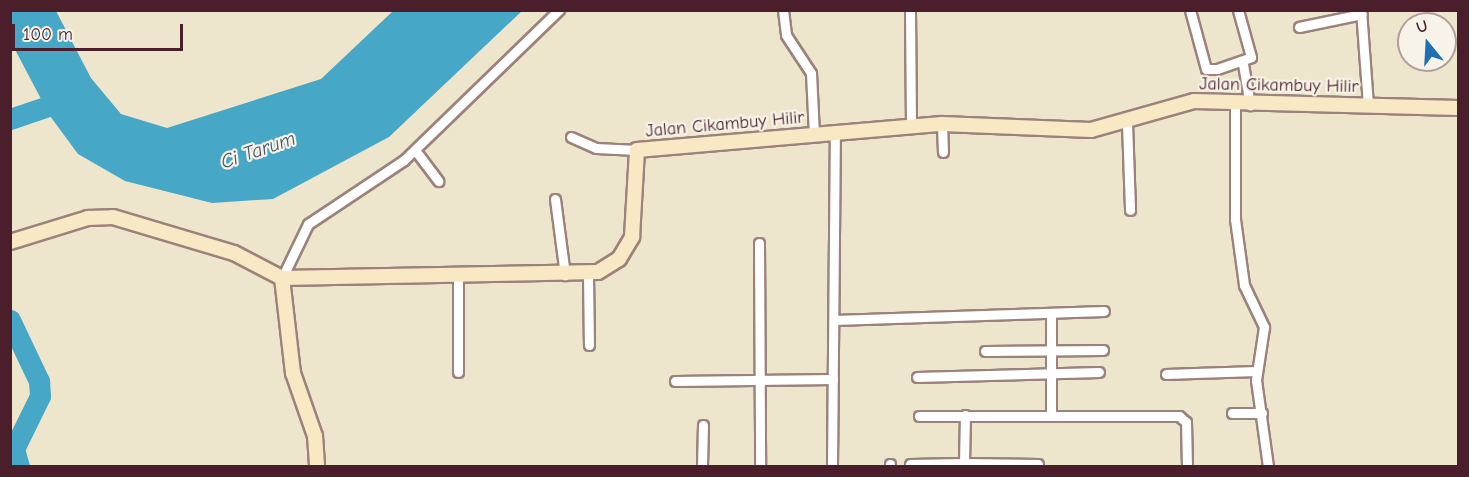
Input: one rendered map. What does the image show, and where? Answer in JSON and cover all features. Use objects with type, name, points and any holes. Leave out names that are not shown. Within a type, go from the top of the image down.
[{"type":"street","points":[[317,466],[315,436],[293,373],[282,278],[308,224],[415,150],[559,10]]},
{"type":"street","points":[[783,10],[786,35],[811,74],[814,135]]},
{"type":"street","points":[[910,10],[911,126]]},
{"type":"street","points":[[1190,10],[1202,67],[1243,63],[1251,55],[1238,10]]},
{"type":"street","points":[[1299,27],[1362,12],[1368,106]]},
{"type":"street","points":[[1243,63],[1250,105]]},
{"type":"street","name":"Jalan Cikambuy Hilir","points":[[282,278],[458,272],[588,275],[613,264],[630,244],[638,150],[942,124],[1090,130],[1127,123],[1194,101],[1250,105],[1458,108]]},
{"type":"street","points":[[1235,104],[1233,180],[1240,259],[1244,285],[1264,327],[1257,371],[1268,466]]},
{"type":"street","points":[[1127,123],[1130,210]]},
{"type":"street","points":[[942,124],[943,152]]},
{"type":"street","points":[[832,466],[835,134]]},
{"type":"street","points":[[571,137],[596,148],[638,150]]},
{"type":"street","points":[[415,150],[438,181]]},
{"type":"street","points":[[555,199],[565,275]]},
{"type":"street","points":[[10,242],[88,218],[124,218],[234,253],[282,278]]},
{"type":"street","points":[[759,243],[760,466]]},
{"type":"street","points":[[458,272],[458,372]]},
{"type":"street","points":[[588,275],[589,345]]},
{"type":"street","points":[[834,320],[1104,311]]},
{"type":"street","points":[[1051,415],[1052,313]]},
{"type":"street","points":[[985,351],[1103,350]]},
{"type":"street","points":[[1166,374],[1257,371]]},
{"type":"street","points":[[917,377],[1099,372]]},
{"type":"street","points":[[675,381],[833,379]]},
{"type":"street","points":[[1232,413],[1262,413]]},
{"type":"street","points":[[964,463],[965,415]]},
{"type":"street","points":[[918,416],[1182,417],[1187,466]]},
{"type":"street","points":[[702,466],[703,425]]},
{"type":"street","points":[[910,464],[1038,464]]},
{"type":"water","name":"Ci Tarum","points":[[10,11],[56,11],[91,78],[121,114],[167,128],[321,79],[393,11],[522,11],[389,137],[273,199],[212,203],[125,181],[78,154],[50,116],[11,42]]},
{"type":"waterway","points":[[10,119],[72,98]]},
{"type":"waterway","points":[[10,320],[39,381],[40,396],[14,449],[19,466]]}]
